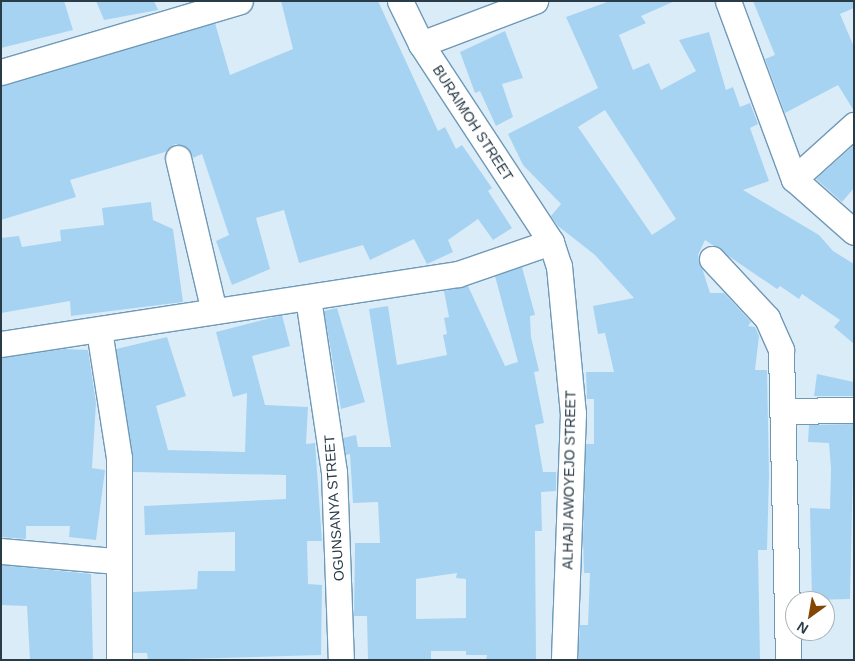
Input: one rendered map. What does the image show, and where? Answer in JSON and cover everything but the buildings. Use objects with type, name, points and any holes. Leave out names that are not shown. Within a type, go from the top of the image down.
[{"type":"street","points":[[1,72],[240,1]]},
{"type":"street","name":"BURAIMOH STREET","points":[[400,1],[421,44],[551,242]]},
{"type":"street","points":[[421,44],[535,1]]},
{"type":"street","points":[[728,1],[794,179],[854,232]]},
{"type":"street","points":[[794,179],[854,125]]},
{"type":"street","points":[[178,158],[214,311]]},
{"type":"street","points":[[1,344],[458,274],[551,242]]},
{"type":"street","name":"ALHAJI AWOYEJO STREET","points":[[551,242],[559,266],[573,413],[564,660]]},
{"type":"street","points":[[712,259],[768,318],[781,350],[788,660]]},
{"type":"street","name":"OGUNSANYA STREET","points":[[308,298],[334,472],[341,660]]},
{"type":"street","points":[[98,330],[119,458],[116,562],[119,660]]},
{"type":"street","points":[[782,411],[854,410]]},
{"type":"street","points":[[1,551],[116,562]]}]
